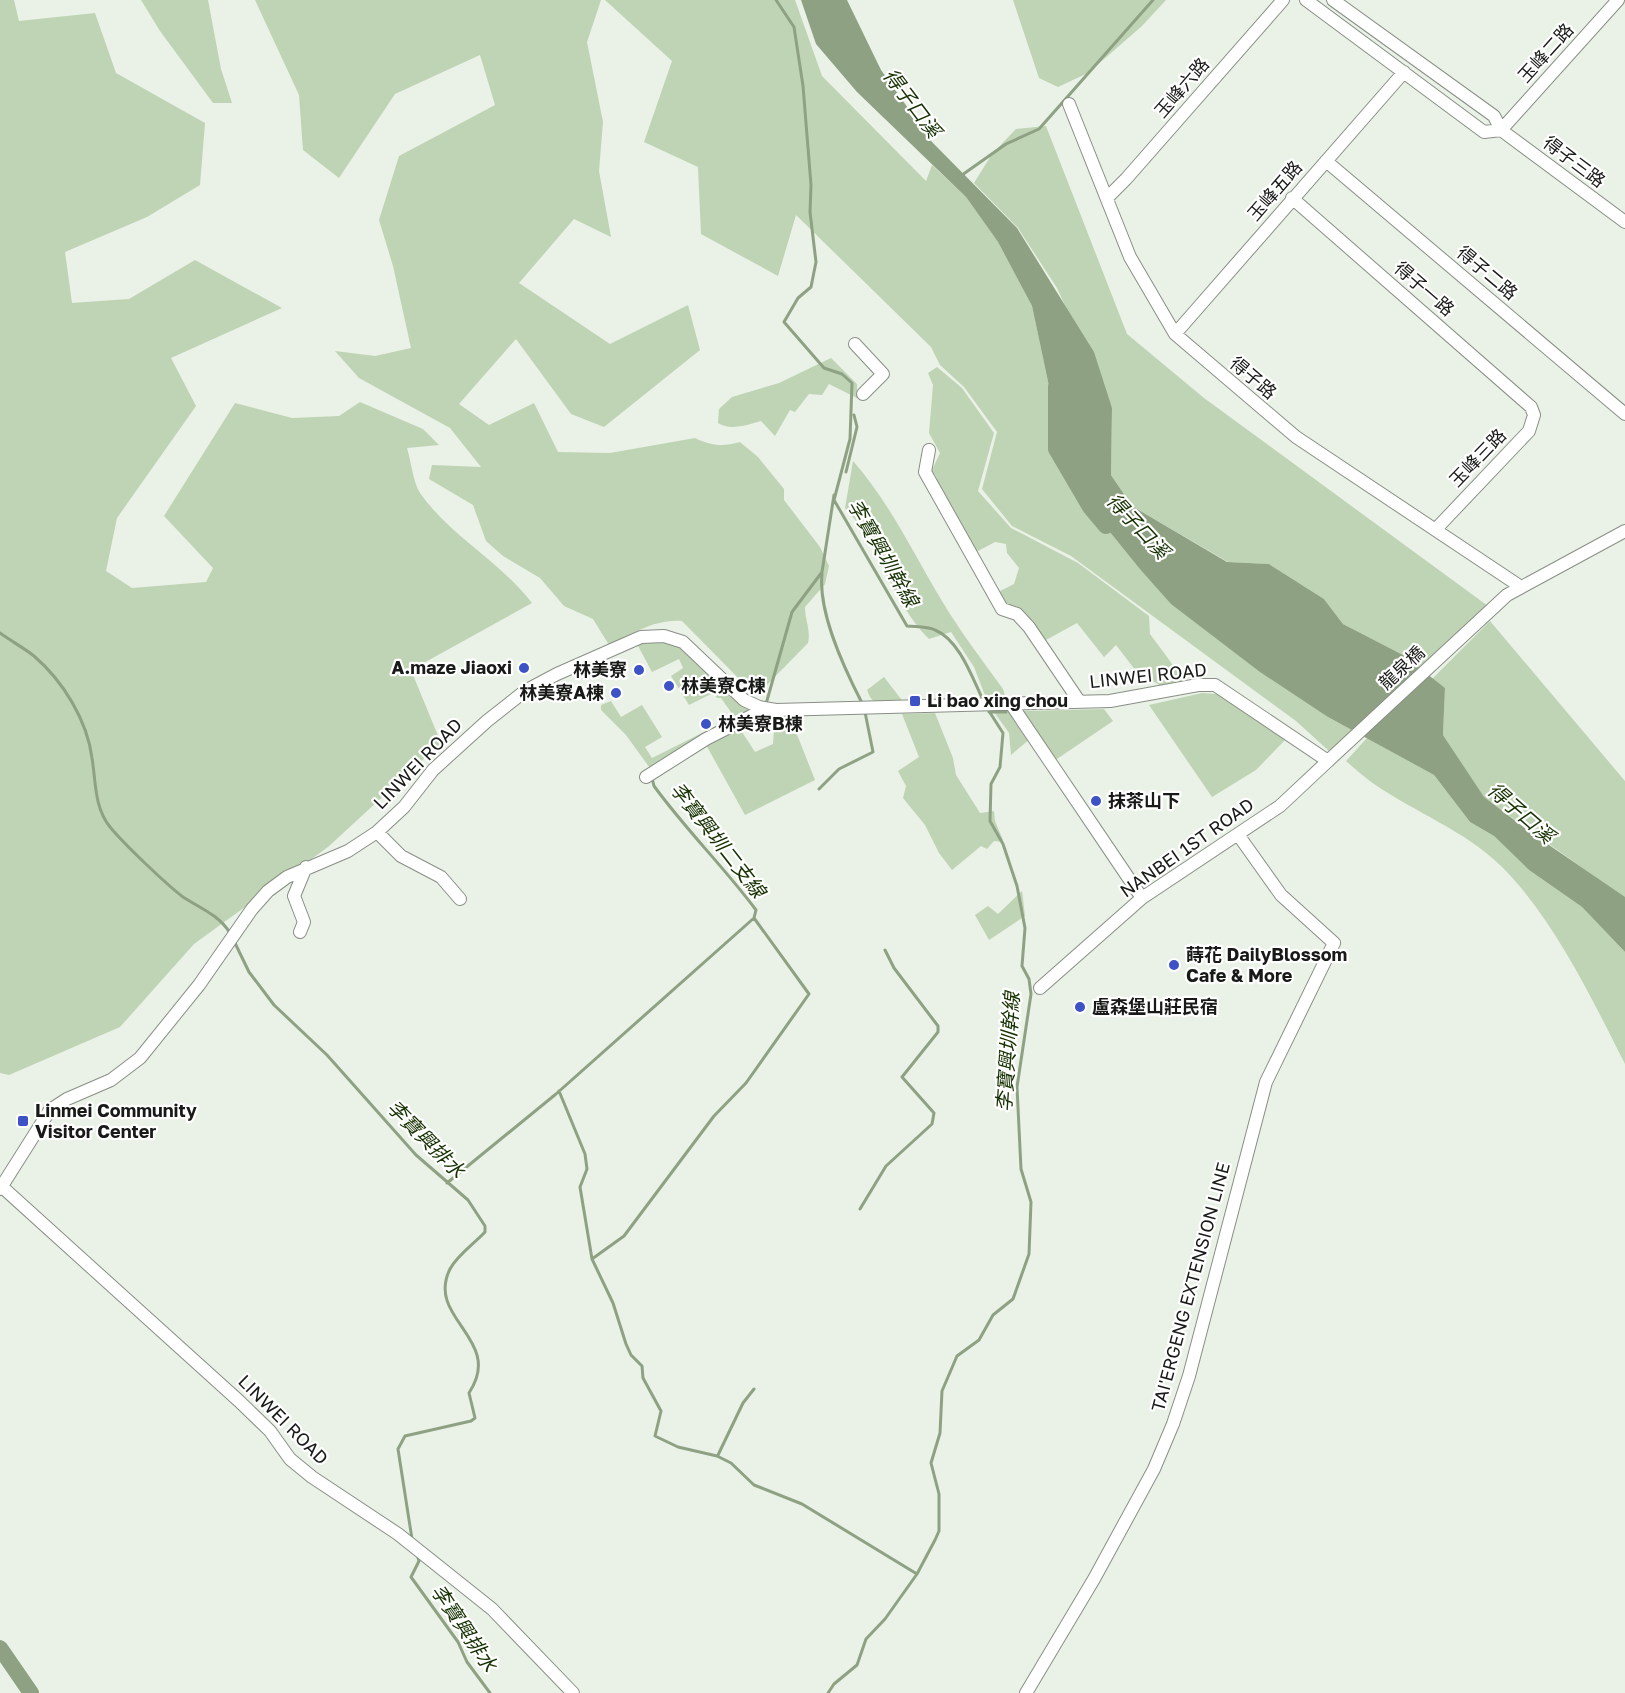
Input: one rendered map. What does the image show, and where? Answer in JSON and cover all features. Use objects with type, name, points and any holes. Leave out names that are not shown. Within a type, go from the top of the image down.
[{"type":"street","name":"玉峰六路","points":[[1107,198],[1283,0]]},
{"type":"street","points":[[1306,0],[1484,132],[1501,130],[1494,116],[1332,0]]},
{"type":"street","name":"玉峰二路","points":[[1501,130],[1618,0]]},
{"type":"street","name":"玉峰五路","points":[[1175,334],[1404,72]]},
{"type":"street","name":"得子路","points":[[1069,104],[1130,257],[1175,334],[1296,436],[1377,493],[1437,529],[1521,587]]},
{"type":"street","name":"得子三路","points":[[1501,130],[1625,222]]},
{"type":"street","name":"得子二路","points":[[1326,161],[1625,414]]},
{"type":"street","name":"得子一路","points":[[1292,198],[1531,407]]},
{"type":"street","points":[[855,344],[883,374],[863,394]]},
{"type":"street","name":"玉峰三路","points":[[1437,529],[1528,431],[1534,415],[1531,407]]},
{"type":"street","points":[[929,450],[925,472],[1002,609],[1017,614],[1029,627],[1078,701]]},
{"type":"street","name":"龍泉橋","points":[[1332,758],[1492,607],[1521,587],[1625,531]]},
{"type":"street","name":"LINWEI ROAD","points":[[573,1693],[507,1623],[453,1576],[398,1534],[312,1477],[290,1459],[270,1431],[239,1401],[0,1187],[50,1110],[67,1099],[111,1080],[140,1058],[199,985],[252,909],[268,891],[287,877],[348,851],[377,832],[404,807],[433,770],[487,721],[525,691],[557,674],[641,637],[664,636],[683,642],[744,700],[759,707],[810,710],[1110,701],[1198,685],[1215,685],[1332,758]]},
{"type":"street","points":[[1011,704],[1142,898]]},
{"type":"street","points":[[646,777],[706,740],[755,714],[759,707]]},
{"type":"street","name":"NANBEI 1ST ROAD","points":[[1040,988],[1142,898],[1239,836],[1280,806],[1332,758]]},
{"type":"street","points":[[377,832],[401,856],[441,877],[460,899]]},
{"type":"street","name":"TAI'ERGENG EXTENSION LINE","points":[[1026,1693],[1094,1579],[1154,1469],[1189,1376],[1266,1082],[1334,943],[1281,895],[1239,836]]},
{"type":"street","points":[[300,932],[304,922],[294,896],[306,867]]},
{"type":"shaded area","points":[[0,0],[14,0],[19,21],[95,13],[116,73],[205,123],[200,185],[147,217],[65,252],[72,303],[129,299],[195,260],[282,308],[171,358],[196,406],[117,518],[106,571],[132,588],[206,582],[213,568],[164,516],[235,403],[292,418],[339,416],[360,402],[423,429],[439,445],[407,448],[420,493],[446,522],[505,574],[532,603],[411,670],[441,743],[328,847],[194,944],[120,1027],[9,1075],[0,1073]]},
{"type":"shaded area","points":[[141,0],[208,0],[221,69],[232,103],[213,103],[160,31]]},
{"type":"shaded area","points":[[255,0],[601,0],[587,42],[603,122],[599,171],[611,237],[574,219],[519,283],[610,344],[688,305],[700,350],[604,427],[571,414],[516,339],[459,404],[489,425],[534,403],[558,452],[610,453],[695,438],[717,445],[740,442],[758,457],[784,489],[784,500],[820,547],[829,566],[825,584],[805,607],[808,643],[756,696],[682,621],[654,624],[609,645],[593,619],[564,606],[540,578],[503,556],[486,541],[473,505],[429,479],[432,465],[481,467],[450,428],[359,378],[335,351],[375,356],[411,348],[393,266],[379,220],[399,156],[495,105],[480,55],[395,94],[339,178],[303,150],[299,95]]},
{"type":"shaded area","points":[[605,0],[795,0],[822,76],[926,181],[932,165],[966,197],[998,242],[1032,306],[1064,457],[1088,505],[1139,568],[1328,717],[1354,731],[1330,752],[1296,721],[1071,556],[1012,526],[982,489],[997,432],[964,387],[940,365],[931,347],[796,215],[778,276],[701,234],[698,167],[644,142],[672,61]]},
{"type":"shaded area","points":[[1013,0],[1166,0],[1142,26],[1088,73],[1058,87],[1039,78]]},
{"type":"shaded area","points":[[1046,126],[1127,334],[1204,398],[1488,606],[1420,668],[1403,655],[1343,624],[1324,599],[1269,564],[1228,562],[1132,506],[1111,475],[1112,408],[1057,288],[1018,228],[974,183],[992,154],[1016,129]]},
{"type":"shaded area","points":[[831,358],[857,384],[857,398],[829,384],[822,395],[809,394],[795,412],[790,410],[775,436],[761,421],[733,427],[718,423],[719,409],[732,397],[779,383]]},
{"type":"shaded area","points":[[937,367],[962,388],[994,433],[978,491],[1011,528],[1078,563],[1149,616],[1150,634],[1184,680],[1163,688],[1155,682],[1146,684],[1116,645],[1104,657],[1077,623],[1046,640],[1027,617],[1004,606],[998,592],[1014,584],[1019,568],[1007,553],[1006,544],[995,542],[978,551],[973,549],[938,486],[936,476],[931,472],[940,453],[929,433],[933,385],[928,373]]},
{"type":"shaded area","points":[[853,461],[890,511],[949,612],[1003,689],[1006,699],[986,698],[974,667],[951,632],[929,639],[905,609],[868,539],[845,508]]},
{"type":"shaded area","points":[[1490,621],[1625,781],[1625,898],[1484,798],[1443,735],[1445,688],[1432,679]]},
{"type":"shaded area","points":[[649,640],[682,644],[751,708],[740,717],[733,715],[721,698],[717,698],[713,693],[689,705],[671,676],[683,668],[679,659],[652,672],[637,644]]},
{"type":"shaded area","points":[[884,677],[902,703],[880,704],[870,696],[867,690]]},
{"type":"shaded area","points":[[1202,693],[1217,694],[1285,740],[1256,770],[1212,797],[1149,705]]},
{"type":"shaded area","points":[[611,701],[621,717],[642,705],[662,737],[645,747],[652,758],[722,723],[724,726],[652,771],[626,735],[601,710],[601,705]]},
{"type":"shaded area","points":[[1104,709],[1113,721],[1054,761],[1023,711]]},
{"type":"shaded area","points":[[1013,710],[1031,738],[1011,755],[1009,733],[994,712]]},
{"type":"shaded area","points":[[935,713],[953,758],[956,775],[980,813],[994,811],[995,821],[1003,840],[1002,842],[994,841],[987,849],[981,846],[952,870],[939,853],[925,825],[903,798],[906,786],[898,771],[919,757],[902,714]]},
{"type":"shaded area","points":[[740,723],[742,732],[755,752],[773,744],[774,730],[794,727],[815,780],[745,815],[705,743]]},
{"type":"shaded area","points":[[1367,738],[1434,775],[1470,822],[1494,836],[1529,870],[1582,907],[1625,952],[1625,1064],[1570,960],[1538,909],[1520,886],[1487,853],[1370,781],[1346,761]]},
{"type":"shaded area","points":[[1022,891],[1025,916],[989,940],[975,915],[988,906],[998,914]]},
{"type":"water","points":[[801,0],[847,0],[881,70],[932,142],[1017,228],[1094,352],[1112,408],[1111,475],[1132,506],[1227,562],[1269,564],[1324,599],[1343,624],[1403,655],[1445,688],[1443,735],[1484,797],[1530,832],[1625,897],[1625,952],[1582,907],[1529,870],[1494,836],[1470,822],[1434,775],[1328,717],[1260,672],[1171,604],[1139,568],[1088,505],[1064,457],[1032,306],[998,242],[966,197],[857,92],[816,44]]},
{"type":"waterway","name":"李寶興圳幹線","points":[[776,0],[794,27],[803,86],[811,185],[810,212],[816,262],[811,287],[798,298],[784,322],[824,368],[842,374],[852,383],[850,439],[834,500],[907,626],[932,629],[952,642],[965,662],[984,702]]},
{"type":"waterway","points":[[962,175],[1006,144],[1039,129],[1153,0]]},
{"type":"waterway","name":"得子口溪","points":[[1056,387],[1056,449],[1090,507],[1106,526]]},
{"type":"waterway","points":[[846,472],[857,427],[854,415]]},
{"type":"waterway","name":"李寶興圳二支線","points":[[766,704],[792,612],[822,572],[834,495]]},
{"type":"waterway","points":[[822,574],[824,606],[828,623],[840,657],[862,703]]},
{"type":"waterway","name":"李寶興排水","points":[[0,633],[45,666],[72,702],[89,744],[98,803],[110,827],[166,883],[183,897],[215,917],[230,933]]},
{"type":"waterway","name":"李寶興圳幹線","points":[[828,1693],[834,1684],[857,1665],[866,1639],[885,1619],[917,1574],[935,1540],[939,1531],[939,1494],[931,1463],[940,1433],[942,1391],[957,1356],[979,1340],[993,1315],[1013,1299],[1029,1254],[1031,1202],[1021,1169],[1017,1087],[1031,994],[1029,979],[1022,966],[1025,928],[1017,886],[1003,844],[990,821],[991,784],[1000,767],[1003,733],[987,708]]},
{"type":"waterway","points":[[819,789],[839,769],[873,752],[865,712]]},
{"type":"waterway","points":[[989,712],[1006,712]]},
{"type":"waterway","name":"李寶興圳二支線","points":[[447,1183],[556,1094],[754,918],[756,910],[666,802],[654,786],[652,778]]},
{"type":"waterway","points":[[754,918],[809,994],[746,1083],[714,1116],[624,1236],[592,1259],[613,1303],[626,1344],[631,1355],[642,1366],[643,1378],[661,1411],[655,1436],[678,1447],[717,1456],[731,1463],[754,1485],[802,1504],[917,1574]]},
{"type":"waterway","name":"李寶興排水","points":[[234,941],[249,972],[274,1005],[327,1055],[416,1155],[468,1200],[485,1226],[485,1232],[453,1264],[445,1286],[447,1302],[472,1343],[478,1358],[477,1374],[469,1393],[475,1418],[471,1421],[405,1436],[398,1449],[412,1539]]},
{"type":"waterway","points":[[860,1209],[886,1166],[932,1124],[934,1113],[902,1077],[938,1032],[938,1026],[894,968],[885,950]]},
{"type":"waterway","points":[[559,1091],[585,1154],[587,1169],[580,1187],[592,1259]]},
{"type":"waterway","points":[[718,1455],[743,1403],[754,1389]]},
{"type":"waterway","name":"李寶興排水","points":[[417,1554],[419,1561],[411,1577],[458,1642],[467,1662],[490,1693]]},
{"type":"waterway","points":[[0,1648],[31,1693]]},
{"type":"place","name":"A.maze Jiaoxi","points":[[524,668]]},
{"type":"place","name":"林美寮","points":[[639,670]]},
{"type":"place","name":"林美寮C棟","points":[[669,686]]},
{"type":"place","name":"林美寮A棟","points":[[616,693]]},
{"type":"place","name":"Li bao xing chou","points":[[915,701]]},
{"type":"place","name":"林美寮B棟","points":[[706,724]]},
{"type":"place","name":"抹茶山下","points":[[1096,801]]},
{"type":"place","name":"蒔花 DailyBlossom Cafe & More","points":[[1174,965]]},
{"type":"place","name":"盧森堡山莊民宿","points":[[1080,1007]]},
{"type":"place","name":"Linmei Community Visitor Center","points":[[23,1121]]}]
